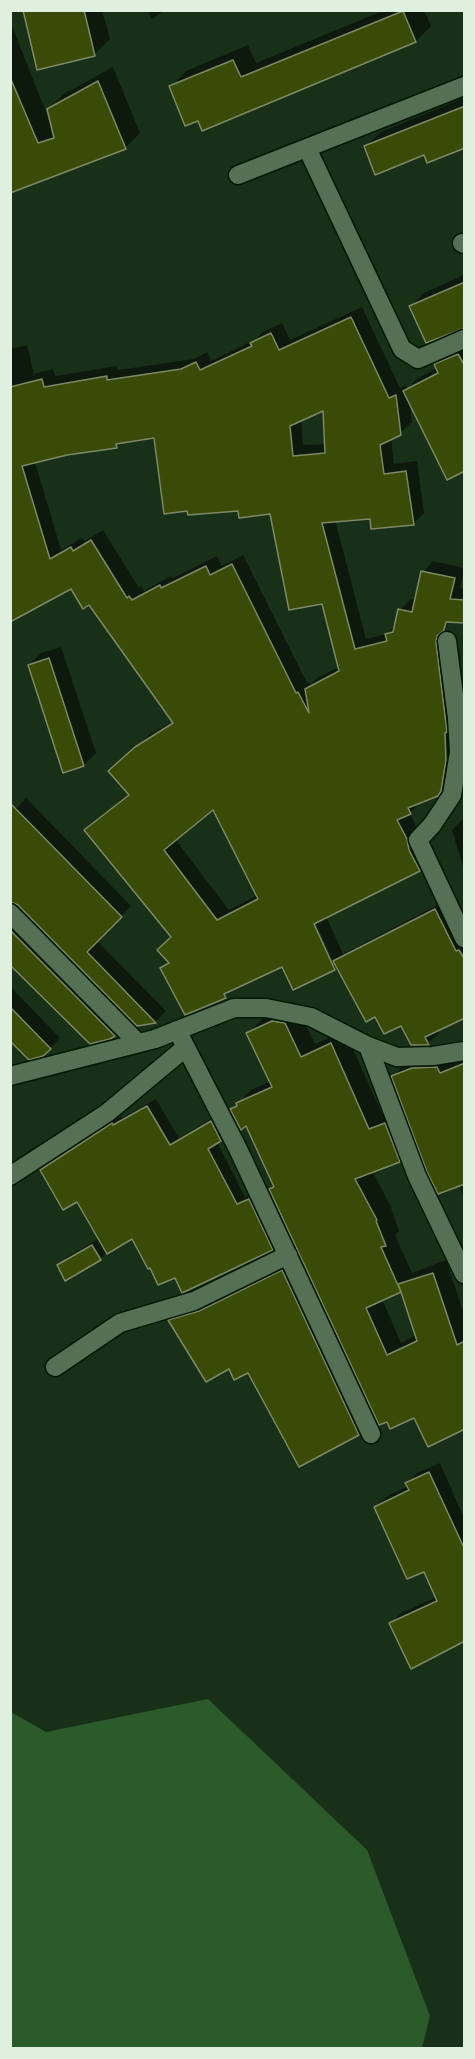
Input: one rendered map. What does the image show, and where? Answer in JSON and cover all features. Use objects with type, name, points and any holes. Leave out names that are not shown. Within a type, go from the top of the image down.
[{"type":"street","points":[[238,175],[465,86]]},
{"type":"street","points":[[307,148],[402,349],[418,359],[465,339]]},
{"type":"street","points":[[447,641],[459,752],[452,795],[432,825],[418,840],[465,938]]},
{"type":"street","points":[[10,913],[138,1043]]},
{"type":"street","points":[[10,1076],[138,1043],[234,1008],[266,1008],[311,1017],[368,1046],[397,1057],[433,1056],[465,1051]]},
{"type":"street","points":[[177,1030],[238,1149],[371,1434]]},
{"type":"street","points":[[368,1046],[417,1176],[465,1274]]},
{"type":"street","points":[[10,1176],[107,1113],[185,1047]]},
{"type":"street","points":[[55,1367],[120,1323],[194,1300],[288,1255]]},
{"type":"green space","points":[[208,1699],[367,1850],[430,2016],[422,2048],[11,2048],[11,1712],[46,1732]]},
{"type":"building","points":[[23,10],[84,10],[95,56],[37,70]]},
{"type":"building","points":[[403,11],[416,42],[202,131],[198,121],[185,126],[169,86],[233,60],[241,77]]},
{"type":"building","points":[[10,77],[38,143],[54,138],[47,109],[98,81],[126,149],[10,193]]},
{"type":"building","points":[[465,106],[465,148],[427,163],[424,155],[375,175],[364,146]]},
{"type":"building","points":[[465,282],[465,328],[426,343],[409,306]]},
{"type":"building","points":[[351,317],[389,398],[396,395],[401,435],[380,445],[384,474],[406,471],[414,525],[371,529],[370,519],[322,523],[355,649],[387,641],[385,634],[393,632],[398,609],[412,612],[421,571],[455,578],[450,599],[465,600],[465,623],[446,622],[436,642],[447,732],[445,733],[446,760],[441,791],[438,796],[408,808],[411,814],[397,820],[420,871],[314,924],[335,970],[293,990],[282,967],[224,994],[226,998],[185,1015],[160,968],[169,963],[157,950],[171,937],[84,830],[129,795],[108,771],[135,747],[173,723],[89,605],[83,609],[71,589],[10,622],[10,387],[42,379],[44,387],[107,376],[107,380],[181,369],[196,362],[200,370],[252,346],[250,343],[271,333],[279,350]],"holes":[[[323,411],[325,453],[293,456],[290,426]],[[154,438],[164,514],[187,511],[188,515],[238,511],[239,518],[270,514],[289,610],[322,604],[339,671],[305,689],[309,713],[298,692],[296,693],[232,564],[210,575],[206,566],[161,588],[160,585],[132,600],[129,596],[127,598],[91,540],[73,551],[71,547],[50,559],[22,466],[67,455],[117,448],[116,444]],[[213,810],[258,899],[217,920],[164,850]]]},
{"type":"building","points":[[458,354],[465,366],[465,471],[447,480],[403,391],[438,373],[434,364]]},
{"type":"building","points":[[49,658],[84,766],[63,773],[28,665]]},
{"type":"building","points":[[10,803],[122,917],[87,952],[156,1023],[137,1026],[18,905],[10,902]]},
{"type":"building","points":[[435,909],[456,951],[459,950],[465,960],[465,1018],[425,1037],[429,1045],[411,1045],[401,1026],[384,1034],[375,1017],[366,1022],[333,961]]},
{"type":"building","points":[[10,930],[115,1036],[90,1044],[10,965]]},
{"type":"building","points":[[10,1007],[51,1049],[43,1056],[29,1060],[10,1041]]},
{"type":"building","points":[[272,1021],[285,1023],[301,1057],[331,1043],[369,1129],[385,1123],[400,1162],[355,1179],[377,1220],[386,1246],[381,1247],[401,1292],[398,1284],[433,1273],[457,1345],[465,1341],[465,1429],[428,1447],[414,1418],[390,1429],[387,1422],[379,1425],[269,1189],[274,1187],[246,1126],[241,1130],[230,1109],[237,1106],[236,1103],[272,1087],[246,1033]],"holes":[[[401,1292],[417,1341],[387,1355],[366,1308]]]},
{"type":"building","points":[[465,1063],[465,1184],[438,1194],[427,1172],[391,1076],[412,1068],[437,1067],[440,1073]]},
{"type":"building","points":[[147,1106],[170,1145],[211,1121],[221,1141],[208,1149],[237,1204],[249,1199],[273,1250],[182,1293],[175,1278],[158,1285],[132,1239],[107,1254],[77,1202],[63,1210],[40,1170],[112,1123],[113,1125]]},
{"type":"building","points":[[92,1245],[101,1260],[65,1281],[57,1265]]},
{"type":"building","points":[[282,1270],[359,1435],[299,1467],[248,1373],[234,1380],[229,1369],[206,1382],[168,1320],[199,1311]]},
{"type":"building","points":[[429,1472],[465,1550],[465,1641],[411,1669],[389,1623],[437,1601],[424,1572],[407,1579],[374,1507],[409,1490],[405,1483]]}]
